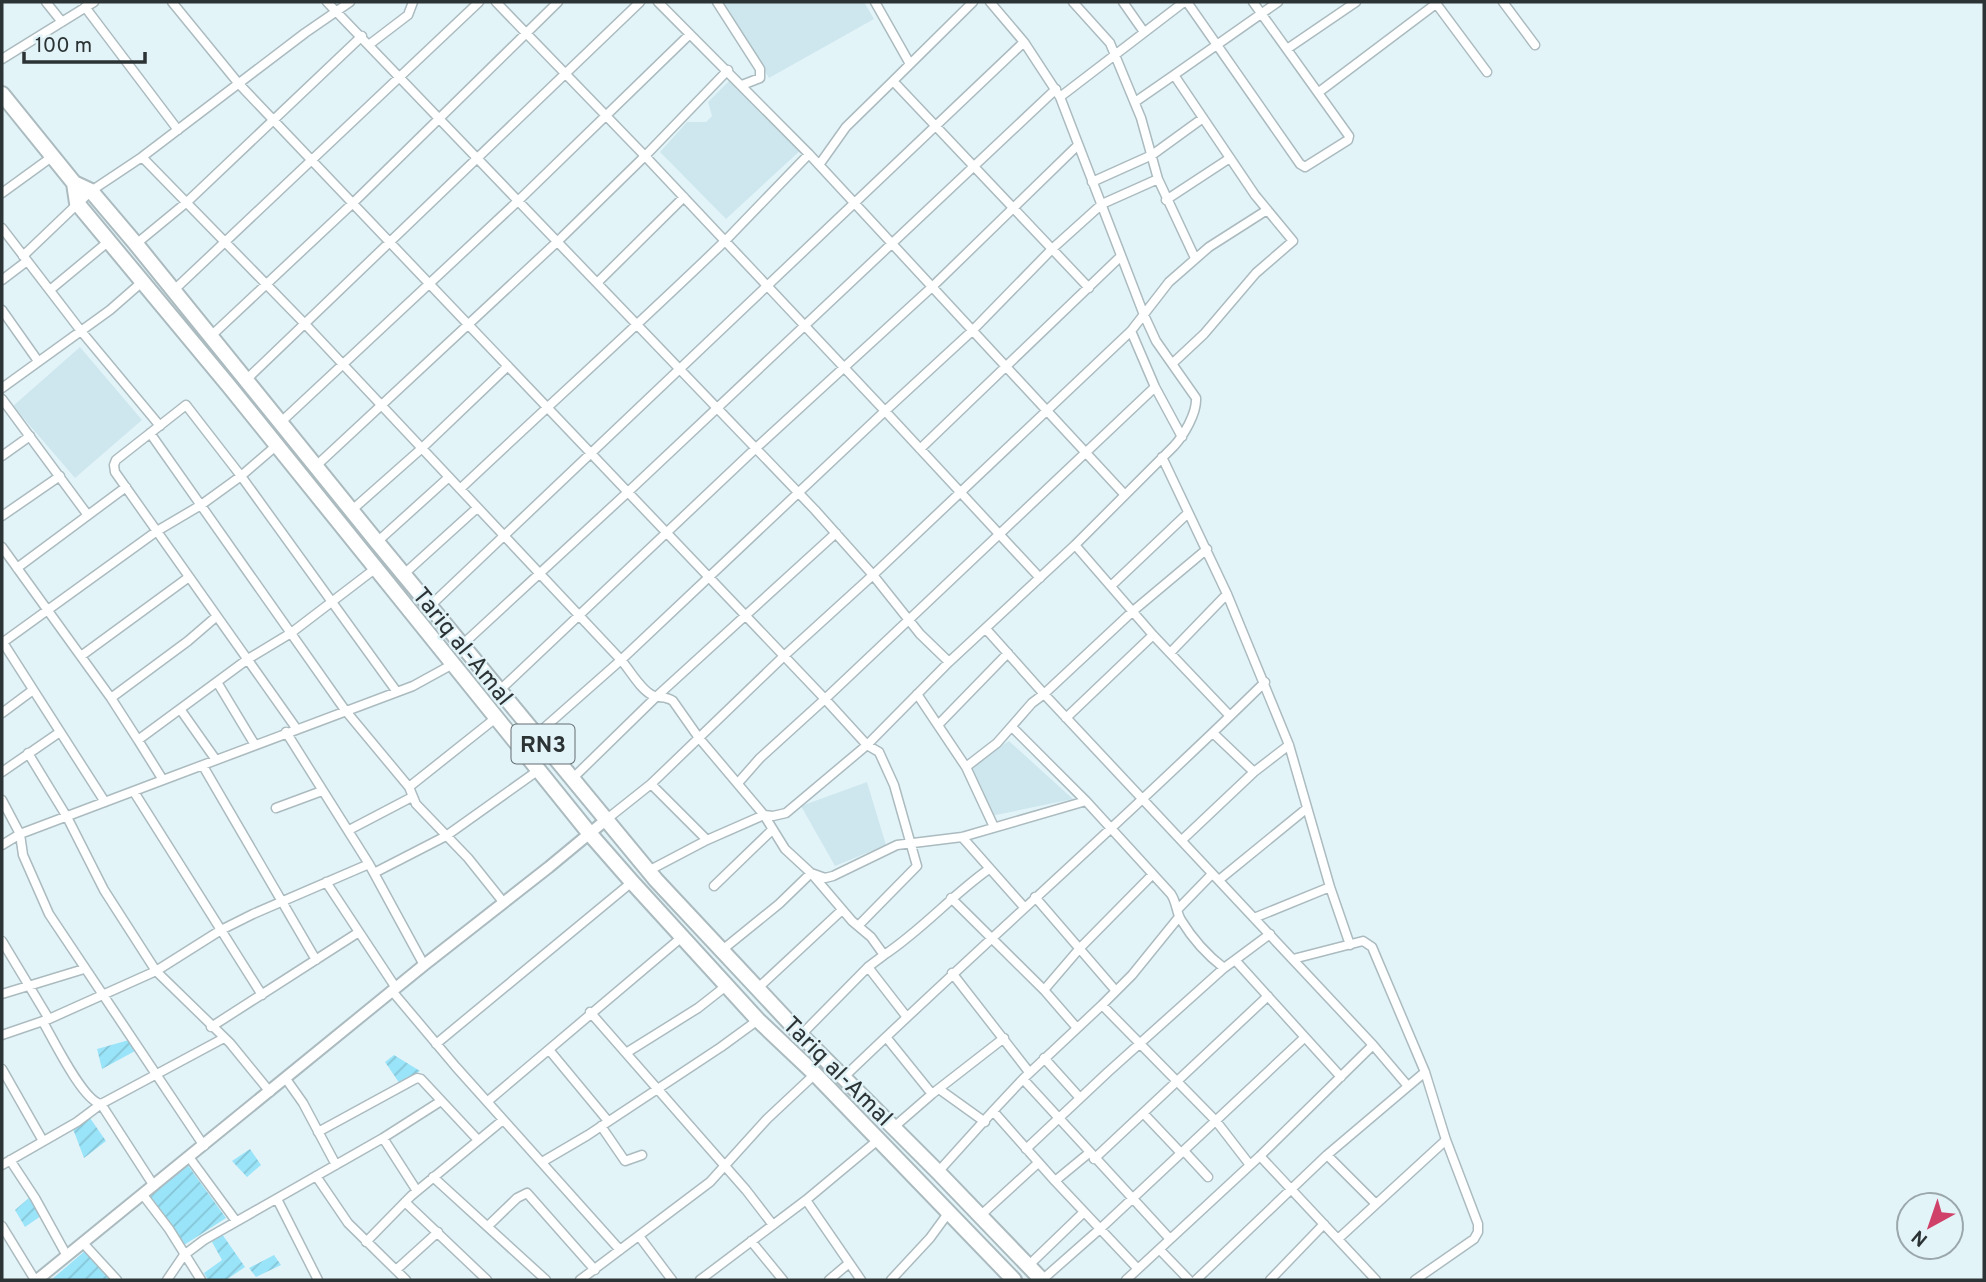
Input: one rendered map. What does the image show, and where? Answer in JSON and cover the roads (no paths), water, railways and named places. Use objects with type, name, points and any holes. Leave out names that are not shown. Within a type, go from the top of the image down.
[{"type":"highway","name":"Tariq al-Amal","points":[[2,94],[74,183],[91,191],[136,244],[648,871],[801,1035],[1042,1280]]},
{"type":"highway","name":"Tariq al-Amal","points":[[74,183],[77,203],[277,445],[590,834],[726,986],[948,1212],[1007,1278]]},
{"type":"street","points":[[46,2],[62,22]]},
{"type":"street","points":[[2,59],[94,2]]},
{"type":"street","points":[[172,2],[239,85],[466,325],[629,491],[867,745],[877,750],[894,785],[917,860],[914,870],[858,926]]},
{"type":"street","points":[[327,2],[836,533],[920,634],[948,662]]},
{"type":"street","points":[[2,280],[91,191],[142,157],[350,2]]},
{"type":"street","points":[[370,44],[408,15],[413,2]]},
{"type":"street","points":[[173,291],[479,2]]},
{"type":"street","points":[[496,2],[805,324],[1040,578]]},
{"type":"street","points":[[211,336],[353,203],[558,2]]},
{"type":"street","points":[[247,379],[640,2]]},
{"type":"street","points":[[657,2],[728,70],[809,154],[1125,495]]},
{"type":"street","points":[[717,2],[760,69],[760,78],[743,85]]},
{"type":"street","points":[[819,165],[846,127],[973,2]]},
{"type":"street","points":[[648,871],[707,840],[764,815],[774,817],[786,813],[867,745],[948,662],[1040,578],[1182,437],[1196,404],[1196,398],[1156,341],[1144,315],[1058,93],[1024,42],[990,2]]},
{"type":"street","points":[[1073,2],[1110,43],[1116,54],[1135,102],[1158,179],[1195,258]]},
{"type":"street","points":[[1123,2],[1144,32]]},
{"type":"street","points":[[462,645],[805,324],[1058,93],[1185,2],[1300,164],[1305,167],[1348,139],[1349,136],[1253,2]]},
{"type":"street","points":[[1135,102],[1278,2]]},
{"type":"street","points":[[1287,49],[1356,2]]},
{"type":"street","points":[[1503,2],[1535,45]]},
{"type":"street","points":[[878,3],[910,64]]},
{"type":"street","points":[[1318,92],[1436,3],[1487,72]]},
{"type":"street","points":[[85,8],[178,130]]},
{"type":"street","points":[[281,422],[519,200],[690,34]]},
{"type":"street","points":[[136,244],[187,202],[362,36]]},
{"type":"street","points":[[430,606],[1024,42]]},
{"type":"street","points":[[316,466],[558,241],[728,70]]},
{"type":"street","points":[[1173,363],[1204,334],[1256,273],[1292,244],[1292,238],[1267,210],[1174,75]]},
{"type":"street","points":[[893,81],[1089,288]]},
{"type":"street","points":[[1092,182],[1152,155],[1203,118]]},
{"type":"street","points":[[499,691],[756,448],[932,287],[1077,146]]},
{"type":"street","points":[[460,489],[638,325],[809,154]]},
{"type":"street","points":[[2,194],[53,156]]},
{"type":"street","points":[[142,157],[268,284],[621,660],[646,691],[656,697],[668,697],[673,701],[699,738],[764,815],[794,859],[811,873],[842,910],[871,937],[884,955]]},
{"type":"street","points":[[1167,200],[1230,158]]},
{"type":"street","points":[[536,735],[621,660],[797,492],[972,331],[1052,249],[1102,204],[1158,179]]},
{"type":"street","points":[[598,282],[684,197]]},
{"type":"street","points":[[2,1226],[36,1280],[143,1195],[394,989],[651,784],[1131,331],[1157,295],[1195,258],[1267,210]]},
{"type":"street","points":[[2,228],[81,331],[160,426]]},
{"type":"street","points":[[50,290],[109,241]]},
{"type":"street","points":[[920,449],[1007,369],[1121,257]]},
{"type":"street","points":[[2,388],[81,331],[142,282]]},
{"type":"street","points":[[4,316],[38,361]]},
{"type":"street","points":[[1131,331],[1154,387],[1182,437]]},
{"type":"street","points":[[352,510],[421,450],[508,366]]},
{"type":"street","points":[[738,783],[767,752],[1154,387]]},
{"type":"street","points":[[2,399],[87,514]]},
{"type":"street","points":[[296,729],[115,472],[116,460],[186,405],[241,476],[397,692]]},
{"type":"street","points":[[150,433],[345,710],[409,787],[421,811],[476,867],[505,902]]},
{"type":"street","points":[[2,456],[30,436]]},
{"type":"street","points":[[105,802],[2,642],[157,531],[201,505],[277,445]]},
{"type":"street","points":[[1162,457],[1207,549],[1265,682],[1289,745],[1329,887],[1350,945]]},
{"type":"street","points":[[2,516],[60,476]]},
{"type":"street","points":[[377,542],[449,477]]},
{"type":"street","points":[[17,568],[126,487]]},
{"type":"street","points":[[404,574],[477,508]]},
{"type":"street","points":[[1112,585],[1188,513]]},
{"type":"street","points":[[571,780],[656,697],[836,533]]},
{"type":"street","points":[[1074,545],[1112,585],[1153,635],[1230,716]]},
{"type":"street","points":[[2,547],[111,698],[163,779]]},
{"type":"street","points":[[966,767],[989,751],[1032,703],[1133,611],[1207,549]]},
{"type":"street","points":[[138,740],[248,659],[291,633],[376,568]]},
{"type":"street","points":[[81,656],[189,578]]},
{"type":"street","points":[[1170,653],[1227,594]]},
{"type":"street","points":[[111,698],[217,616]]},
{"type":"street","points":[[985,629],[1373,1045],[1407,1085]]},
{"type":"street","points":[[1066,718],[1153,635]]},
{"type":"street","points":[[939,724],[1008,653]]},
{"type":"street","points":[[2,845],[20,834],[286,732],[412,687],[453,664]]},
{"type":"street","points":[[217,682],[254,745]]},
{"type":"street","points":[[843,1077],[1265,682]]},
{"type":"street","points":[[2,713],[33,690]]},
{"type":"street","points":[[917,694],[966,767],[995,827]]},
{"type":"street","points":[[180,709],[216,761]]},
{"type":"street","points":[[409,787],[497,717]]},
{"type":"street","points":[[1012,726],[1112,828],[1171,894],[1179,908],[1179,917],[1203,949],[1224,968]]},
{"type":"street","points":[[2,772],[60,732]]},
{"type":"street","points":[[286,732],[341,822],[349,830],[424,965]]},
{"type":"street","points":[[1213,733],[1254,772]]},
{"type":"street","points":[[1182,840],[1254,772],[1289,745]]},
{"type":"street","points":[[28,753],[67,817],[104,890],[156,971],[224,1038],[270,1092]]},
{"type":"street","points":[[203,765],[316,960]]},
{"type":"street","points":[[2,1035],[46,1021],[156,971],[221,930],[281,901],[326,882],[372,869],[446,836],[540,769]]},
{"type":"street","points":[[651,784],[707,840]]},
{"type":"street","points":[[276,808],[323,791]]},
{"type":"street","points":[[134,792],[262,995]]},
{"type":"street","points":[[349,830],[412,797]]},
{"type":"street","points":[[2,800],[20,834],[23,855],[49,914],[204,1146]]},
{"type":"street","points":[[811,873],[833,876],[897,845],[962,836],[1086,801]]},
{"type":"street","points":[[1179,908],[1307,809]]},
{"type":"street","points":[[714,886],[772,830]]},
{"type":"street","points":[[962,836],[1024,907]]},
{"type":"street","points":[[801,1035],[868,967],[903,942],[951,898],[989,869]]},
{"type":"street","points":[[721,951],[779,904],[811,873]]},
{"type":"street","points":[[1044,990],[1080,948],[1152,875]]},
{"type":"street","points":[[326,882],[394,989],[436,1044],[620,1250]]},
{"type":"street","points":[[436,1044],[632,883]]},
{"type":"street","points":[[1254,918],[1329,887]]},
{"type":"street","points":[[1035,897],[1116,991]]},
{"type":"street","points":[[951,898],[1044,990],[1077,1028]]},
{"type":"street","points":[[757,989],[842,910]]},
{"type":"street","points":[[938,1172],[1029,1072],[1116,991],[1179,917]]},
{"type":"street","points":[[211,1027],[359,932]]},
{"type":"street","points":[[1026,1149],[1224,968],[1270,934]]},
{"type":"street","points":[[488,1101],[550,1051],[590,1012],[682,937]]},
{"type":"street","points":[[2,941],[91,1100],[101,1104],[154,1186]]},
{"type":"street","points":[[1293,959],[1363,941],[1372,947],[1425,1072],[1446,1140],[1478,1224],[1478,1232],[1474,1239],[1415,1280]]},
{"type":"street","points":[[1236,960],[1341,1077]]},
{"type":"street","points":[[868,967],[906,1016]]},
{"type":"street","points":[[2,993],[85,969]]},
{"type":"street","points":[[952,973],[1029,1072]]},
{"type":"street","points":[[626,1053],[698,1009],[726,986]]},
{"type":"street","points":[[1055,1181],[1144,1114],[1268,996]]},
{"type":"street","points":[[1101,1005],[1216,1121],[1250,1165]]},
{"type":"street","points":[[590,1012],[773,1224]]},
{"type":"street","points":[[542,1162],[721,1047],[758,1020]]},
{"type":"street","points":[[886,1037],[935,1092],[985,1122]]},
{"type":"street","points":[[67,1256],[35,1198],[6,1163],[78,1122],[101,1104],[224,1038]]},
{"type":"street","points":[[894,1127],[1004,1038]]},
{"type":"street","points":[[1042,1280],[1132,1200],[1304,1038]]},
{"type":"street","points":[[1126,1280],[1260,1156],[1373,1045]]},
{"type":"street","points":[[550,1051],[605,1123],[625,1161],[642,1155]]},
{"type":"street","points":[[1044,1058],[1080,1098]]},
{"type":"street","points":[[2,1069],[43,1142]]},
{"type":"street","points":[[1196,1280],[1327,1155],[1425,1072]]},
{"type":"street","points":[[580,1280],[710,1182],[767,1119],[815,1074]]},
{"type":"street","points":[[318,1132],[417,1078],[421,1079],[478,1140]]},
{"type":"street","points":[[286,1079],[336,1165]]},
{"type":"street","points":[[1023,1079],[1170,1239]]},
{"type":"street","points":[[167,1280],[184,1255],[236,1221],[383,1138],[441,1101]]},
{"type":"street","points":[[993,1111],[1138,1269]]},
{"type":"street","points":[[1144,1114],[1208,1177]]},
{"type":"street","points":[[366,1242],[417,1191],[503,1119]]},
{"type":"street","points":[[383,1138],[417,1191]]},
{"type":"street","points":[[700,1280],[806,1200],[878,1140]]},
{"type":"street","points":[[1338,1239],[1446,1140]]},
{"type":"street","points":[[1327,1155],[1375,1203]]},
{"type":"street","points":[[1260,1156],[1376,1280]]},
{"type":"street","points":[[189,1157],[236,1221]]},
{"type":"street","points":[[980,1216],[1038,1163]]},
{"type":"street","points":[[316,1176],[348,1223],[406,1280]]},
{"type":"street","points":[[433,1177],[546,1280]]},
{"type":"street","points":[[488,1226],[517,1198],[527,1193],[594,1270]]},
{"type":"street","points":[[143,1195],[169,1229],[201,1280]]},
{"type":"street","points":[[277,1199],[318,1280]]},
{"type":"street","points":[[806,1200],[861,1280]]},
{"type":"street","points":[[405,1202],[487,1280]]},
{"type":"street","points":[[891,1280],[930,1238],[948,1212]]},
{"type":"street","points":[[1028,1266],[1084,1212]]},
{"type":"street","points":[[1270,1280],[1324,1224]]},
{"type":"street","points":[[396,1270],[438,1232]]},
{"type":"street","points":[[639,1236],[672,1280]]},
{"type":"street","points":[[751,1241],[783,1280]]},
{"type":"street","points":[[83,1243],[117,1280]]},
{"type":"street","points":[[1160,1250],[1189,1280]]},
{"type":"street","points":[[830,1280],[848,1264]]}]
